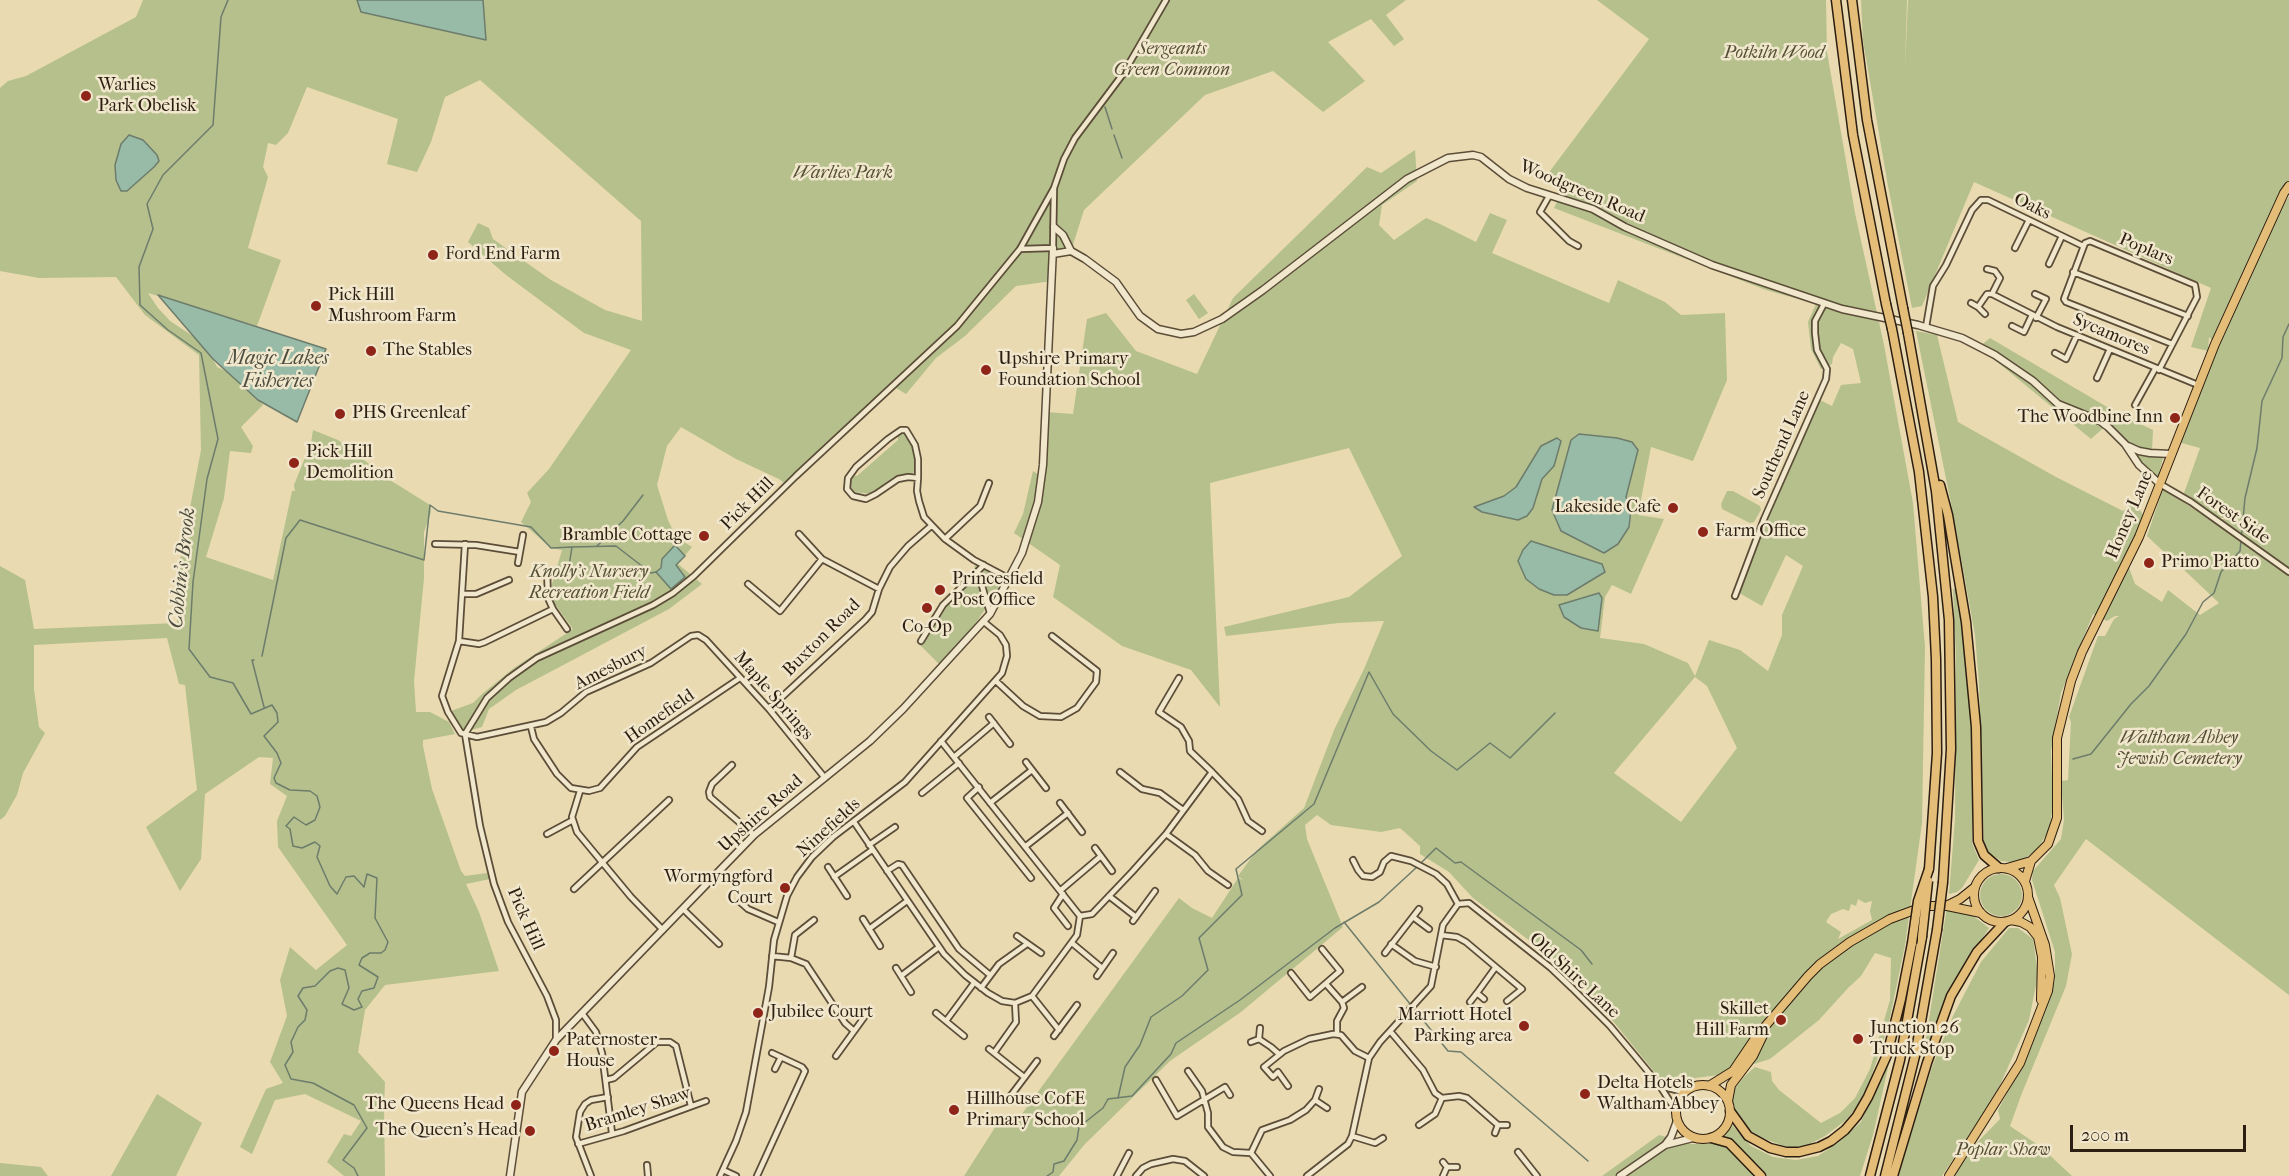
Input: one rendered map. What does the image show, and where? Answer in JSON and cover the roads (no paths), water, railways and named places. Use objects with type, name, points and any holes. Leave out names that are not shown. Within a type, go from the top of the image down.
[{"type":"highway","points":[[1836,0],[1850,119],[1918,472],[1934,607],[1936,753],[1922,937],[1900,1060],[1870,1176]]},
{"type":"highway","points":[[1852,0],[1868,130],[1932,459],[1945,566],[1951,673],[1950,770],[1943,882],[1937,930],[1915,1056],[1885,1176]]},
{"type":"highway","points":[[1932,459],[1948,515],[1966,622],[1975,716],[1978,841],[1984,855],[2003,868]]},
{"type":"highway","points":[[1729,1106],[1744,1132],[1770,1148],[1786,1152],[1799,1152],[1825,1144],[1845,1130],[1865,1103],[1887,1055],[1901,999],[1918,901],[1929,868]]},
{"type":"highway","points":[[1893,1176],[1927,1063],[1951,996],[1977,952],[2008,921]]},
{"type":"highway","points":[[1711,1138],[1729,1143],[1761,1176]]},
{"type":"main road","name":"Honey Lane","points":[[2025,881],[2031,861],[2048,844],[2057,818],[2057,738],[2071,681],[2082,652],[2137,542],[2198,386],[2289,186]]},
{"type":"main road","points":[[1981,913],[1975,900],[1976,887],[1983,874],[2031,861]]},
{"type":"main road","points":[[1949,1176],[2020,1063],[2048,991],[2048,960],[2045,945],[2028,897],[2025,881],[2018,873],[2003,868]]},
{"type":"main road","points":[[1947,906],[1976,887]]},
{"type":"main road","points":[[2008,921],[2022,912],[2028,897]]},
{"type":"main road","points":[[1767,1026],[1753,1056],[1731,1085],[1729,1120],[1724,1130],[1711,1138],[1693,1138],[1684,1132],[1677,1121],[1676,1111],[1684,1092],[1694,1087],[1709,1086],[1732,1071],[1756,1037],[1820,964],[1872,928],[1910,911],[1925,906],[1947,906],[1981,913],[1993,921],[2021,922],[2030,927],[2038,937],[2041,946],[2043,975],[2040,1011]]},
{"type":"main road","points":[[1709,1086],[1722,1093],[1729,1106]]},
{"type":"street","points":[[1053,251],[1054,188],[1064,159],[1075,138],[1123,74],[1166,0]]},
{"type":"street","name":"Woodgreen Road","points":[[1054,227],[1063,235],[1071,251],[1116,282],[1140,316],[1147,322],[1166,332],[1181,334],[1194,332],[1222,319],[1407,178],[1448,158],[1465,154],[1480,157],[1509,178],[1549,196],[1593,209],[1624,227],[1712,265],[1824,304],[1926,327],[1962,338],[1995,355],[2032,381],[2058,404],[2100,421],[2126,444],[2139,451],[2171,454]]},
{"type":"street","name":"Pick Hill","points":[[556,1040],[556,1020],[548,996],[518,941],[494,884],[480,826],[463,734],[487,698],[509,678],[537,658],[653,605],[694,576],[796,476],[957,326],[1020,249],[1054,188]]},
{"type":"street","points":[[1549,196],[1540,212],[1569,241],[1578,246]]},
{"type":"street","name":"Oaks","points":[[1926,327],[1933,285],[1946,265],[1972,210],[1981,200],[1988,200],[2083,246]]},
{"type":"street","points":[[2015,248],[2029,220]]},
{"type":"street","points":[[2049,264],[2062,236]]},
{"type":"street","name":"Poplars","points":[[2083,246],[2090,241],[2195,285],[2197,297],[2188,316]]},
{"type":"street","points":[[2083,246],[2064,299],[2066,302],[2172,344]]},
{"type":"street","points":[[1020,249],[1071,251]]},
{"type":"street","name":"Upshire Road","points":[[510,1176],[522,1092],[556,1040],[754,835],[870,741],[903,709],[990,614],[1022,553],[1038,502],[1043,465],[1053,251]]},
{"type":"street","points":[[1978,307],[1987,294],[1992,294],[2000,278],[1995,271],[1987,269]]},
{"type":"street","points":[[2073,273],[2188,316],[2135,405]]},
{"type":"street","name":"Sycamores","points":[[1992,294],[2057,327],[2198,386]]},
{"type":"street","points":[[2012,326],[2024,332],[2046,299],[2036,294]]},
{"type":"street","points":[[1971,303],[1985,314]]},
{"type":"street","name":"Southend Lane","points":[[1735,596],[1764,519],[1826,379],[1827,369],[1817,350],[1815,333],[1815,321],[1824,304]]},
{"type":"street","points":[[2055,353],[2066,358],[2077,334]]},
{"type":"street","points":[[2097,378],[2110,349]]},
{"type":"street","points":[[918,478],[898,478],[866,499],[853,496],[847,489],[848,478],[856,467],[901,430],[909,433],[915,446],[918,478],[919,501],[924,517],[945,539],[1010,579]]},
{"type":"street","name":"Woodgreen Road","points":[[2126,444],[2139,465],[2160,484]]},
{"type":"street","points":[[945,539],[980,506],[989,483]]},
{"type":"street","name":"Forest Side","points":[[2160,484],[2191,502],[2289,572]]},
{"type":"street","name":"Buxton Road","points":[[769,709],[865,620],[872,612],[879,589],[890,567],[899,555],[931,526]]},
{"type":"street","points":[[798,534],[822,559],[879,589]]},
{"type":"street","points":[[518,563],[523,535]]},
{"type":"street","points":[[435,544],[476,545],[520,552]]},
{"type":"street","points":[[463,734],[448,712],[442,696],[459,641],[465,544]]},
{"type":"street","points":[[748,584],[780,611],[822,559]]},
{"type":"street","points":[[921,641],[943,605],[984,565]]},
{"type":"street","points":[[547,570],[548,598],[567,629]]},
{"type":"street","points":[[978,572],[990,614]]},
{"type":"street","points":[[462,594],[476,594],[508,580]]},
{"type":"street","points":[[459,641],[479,644],[485,642],[553,609]]},
{"type":"street","name":"Ninefields","points":[[720,1176],[746,1112],[778,922],[787,896],[797,877],[812,857],[905,782],[996,681],[1005,668],[1006,645],[1000,635],[984,622]]},
{"type":"street","name":"Amesbury","points":[[463,734],[477,737],[546,722],[586,692],[642,667],[691,636],[698,635]]},
{"type":"street","name":"Maple Springs","points":[[698,635],[706,640],[769,709],[825,778]]},
{"type":"street","points":[[996,681],[1023,706],[1040,716],[1061,717],[1077,708],[1096,682],[1097,671],[1052,636]]},
{"type":"street","name":"Homefield","points":[[579,791],[600,788],[637,747],[740,678]]},
{"type":"street","points":[[1179,678],[1159,712],[1181,726],[1194,756],[1220,778],[1238,799],[1248,821],[1262,831]]},
{"type":"street","points":[[989,717],[1010,744]]},
{"type":"street","points":[[954,757],[994,723]]},
{"type":"street","points":[[531,727],[534,739],[556,774],[571,788],[579,791],[573,820],[578,832],[631,897],[663,930]]},
{"type":"street","points":[[854,822],[939,947],[974,983],[1002,1001],[1015,1003],[1032,996],[1072,943],[1077,934],[1080,916],[941,741]]},
{"type":"street","points":[[1026,762],[1046,788]]},
{"type":"street","points":[[922,793],[958,763]]},
{"type":"street","points":[[732,765],[709,788],[710,797],[754,835]]},
{"type":"street","points":[[990,803],[1032,770]]},
{"type":"street","points":[[1120,772],[1142,789],[1160,793],[1183,810]]},
{"type":"street","points":[[1080,916],[1092,914],[1166,834],[1212,772]]},
{"type":"street","points":[[979,788],[967,798],[1031,878]]},
{"type":"street","points":[[574,889],[669,800]]},
{"type":"street","points":[[1060,803],[1082,832]]},
{"type":"street","points":[[1026,846],[1068,813]]},
{"type":"street","points":[[547,834],[573,820]]},
{"type":"street","points":[[834,877],[895,827]]},
{"type":"street","points":[[1166,834],[1195,855],[1208,871],[1228,885]]},
{"type":"street","points":[[1095,848],[1112,871]]},
{"type":"street","points":[[1068,926],[1054,908],[1062,892],[1101,856]]},
{"type":"street","points":[[1307,1176],[1348,1144],[1352,1136],[1369,1058],[1375,1048],[1431,986],[1441,935],[1447,917],[1458,904],[1447,884],[1415,863],[1391,856],[1384,862],[1380,872],[1372,876],[1364,876],[1353,860]]},
{"type":"street","points":[[1026,871],[1037,862]]},
{"type":"street","points":[[887,871],[898,864],[902,865],[959,949],[990,975]]},
{"type":"street","points":[[828,867],[847,896]]},
{"type":"street","points":[[1109,896],[1135,919],[1155,891]]},
{"type":"street","points":[[869,928],[907,901]]},
{"type":"street","points":[[739,902],[748,909],[778,922]]},
{"type":"street","name":"Old Shire Lane","points":[[1458,904],[1469,903],[1551,968],[1610,1026],[1660,1086],[1676,1111]]},
{"type":"street","points":[[683,909],[719,944]]},
{"type":"street","points":[[1385,953],[1419,909]]},
{"type":"street","points":[[1413,917],[1429,929]]},
{"type":"street","points":[[863,919],[880,946]]},
{"type":"street","points":[[791,958],[795,934],[814,920]]},
{"type":"street","points":[[1441,935],[1457,937],[1466,942],[1522,989],[1507,1001]]},
{"type":"street","points":[[1017,936],[1041,953]]},
{"type":"street","points":[[1072,943],[1102,968]]},
{"type":"street","points":[[981,988],[999,964],[1027,944]]},
{"type":"street","points":[[1391,944],[1414,961],[1436,967]]},
{"type":"street","points":[[901,976],[939,947]]},
{"type":"street","points":[[1291,973],[1310,997],[1340,971],[1322,949]]},
{"type":"street","points":[[1097,976],[1113,953]]},
{"type":"street","points":[[772,956],[791,958],[806,964],[845,1023],[854,1031]]},
{"type":"street","points":[[896,968],[911,992]]},
{"type":"street","points":[[1470,1002],[1495,968]]},
{"type":"street","points":[[946,1021],[974,983]]},
{"type":"street","points":[[1326,984],[1342,1002],[1344,1008],[1337,1021],[1336,1034]]},
{"type":"street","points":[[1342,1002],[1362,987]]},
{"type":"street","points":[[1477,993],[1484,999]]},
{"type":"street","points":[[1032,996],[1059,1030]]},
{"type":"street","points":[[1015,1003],[1016,1022],[992,1051],[1024,1077]]},
{"type":"street","points":[[1054,1036],[1077,1005]]},
{"type":"street","points":[[836,1056],[868,1012]]},
{"type":"street","points":[[582,1013],[596,1032],[606,1080],[612,1133]]},
{"type":"street","points":[[936,1013],[964,1036]]},
{"type":"street","points":[[1259,1039],[1260,1028]]},
{"type":"street","points":[[1390,1031],[1423,1070],[1435,1092],[1442,1098],[1459,1096],[1467,1098],[1498,1125],[1507,1125]]},
{"type":"street","points":[[1288,1086],[1278,1072],[1273,1077],[1264,1067],[1279,1054],[1309,1039],[1336,1034],[1343,1037],[1355,1051],[1369,1058]]},
{"type":"street","points":[[1259,1039],[1279,1054]]},
{"type":"street","points":[[1251,1042],[1259,1039]]},
{"type":"street","points":[[606,1080],[614,1078],[657,1042],[670,1042],[675,1046],[690,1106]]},
{"type":"street","points":[[757,1176],[805,1071],[802,1067],[772,1053]]},
{"type":"street","points":[[775,1069],[781,1057]]},
{"type":"street","points":[[1009,1098],[1037,1061]]},
{"type":"street","points":[[1188,1071],[1202,1091],[1203,1102],[1208,1113],[1208,1127],[1223,1147],[1233,1152],[1251,1153],[1270,1176]]},
{"type":"street","points":[[1156,1080],[1178,1116],[1225,1087],[1230,1095]]},
{"type":"street","points":[[1660,1086],[1684,1092]]},
{"type":"street","points":[[1251,1153],[1262,1130],[1300,1115],[1315,1100],[1319,1089]]},
{"type":"street","points":[[591,1176],[576,1137],[580,1112],[591,1100],[608,1097]]},
{"type":"street","points":[[1419,1125],[1435,1114],[1442,1098]]},
{"type":"street","points":[[1315,1100],[1327,1108]]},
{"type":"street","name":"Bramley Shaw","points":[[578,1144],[624,1131],[706,1101]]},
{"type":"street","points":[[1620,1176],[1665,1145],[1677,1121]]},
{"type":"street","points":[[1495,1133],[1498,1125]]},
{"type":"street","points":[[1352,1136],[1375,1143],[1383,1138]]},
{"type":"street","points":[[1665,1145],[1693,1138]]},
{"type":"street","points":[[1518,1152],[1537,1176]]},
{"type":"street","points":[[1117,1176],[1129,1153]]},
{"type":"street","points":[[1136,1176],[1143,1168],[1173,1159],[1185,1161],[1204,1176]]},
{"type":"street","points":[[1443,1162],[1447,1167]]},
{"type":"street","points":[[647,1165],[648,1176]]},
{"type":"street","points":[[1447,1167],[1457,1167]]},
{"type":"street","points":[[1443,1176],[1447,1167]]},
{"type":"street","points":[[723,1170],[736,1176]]},
{"type":"street","points":[[1314,1171],[1318,1176]]},
{"type":"water","points":[[357,0],[483,0],[486,40],[361,12]]},
{"type":"water","points":[[129,135],[143,140],[157,155],[159,161],[127,191],[121,191],[116,180],[115,165],[121,144]]},
{"type":"water","name":"Magic Lakes Fisheries","points":[[158,295],[326,349],[297,422],[258,400],[213,359]]},
{"type":"water","points":[[1579,434],[1632,442],[1638,450],[1626,497],[1631,509],[1629,527],[1618,544],[1604,553],[1561,531],[1552,510],[1571,440]]},
{"type":"water","points":[[1557,438],[1561,441],[1554,466],[1542,479],[1533,508],[1527,516],[1518,520],[1482,512],[1474,507],[1504,496],[1516,487],[1541,446]]},
{"type":"water","points":[[1531,541],[1602,564],[1605,572],[1567,595],[1554,595],[1539,589],[1526,579],[1518,561],[1523,550]]},
{"type":"water","points":[[675,545],[685,556],[676,565],[685,577],[671,589],[656,572],[661,568],[662,559]]},
{"type":"water","points":[[1599,593],[1602,598],[1598,631],[1581,628],[1564,617],[1559,605]]},
{"type":"waterway","name":"Cobbin's Brook","points":[[228,0],[221,17],[213,125],[163,175],[147,204],[153,229],[139,267],[140,305],[168,330],[201,353],[218,439],[207,479],[193,582],[189,649],[210,677],[233,683],[251,714],[272,705],[277,713],[278,722],[264,736],[277,753],[281,763],[274,778],[276,783],[290,790],[310,791],[317,796],[320,807],[315,820],[306,825],[294,817],[286,826],[290,829],[293,846],[302,848],[315,842],[320,846],[317,857],[330,886],[337,894],[346,877],[354,876],[364,887],[367,874],[377,878],[375,918],[388,942],[385,950],[381,953],[370,953],[362,958],[359,965],[378,977],[374,988],[362,991],[358,999],[362,1007],[354,1010],[342,1004],[349,988],[345,970],[338,968],[330,971],[315,986],[303,988],[298,996],[307,1010],[305,1020],[298,1027],[291,1042],[293,1052],[285,1065],[291,1079],[313,1083],[354,1105],[367,1128],[343,1160],[354,1168],[358,1176]]},
{"type":"waterway","points":[[1105,107],[1112,129]]},
{"type":"waterway","points":[[1114,135],[1122,158]]},
{"type":"waterway","points":[[2073,759],[2091,754],[2131,704],[2149,686],[2186,634],[2203,602],[2214,593],[2221,572],[2240,551],[2245,498],[2257,448],[2262,401],[2282,358],[2283,337],[2289,324]]},
{"type":"waterway","points":[[597,546],[623,521],[643,495]]},
{"type":"waterway","points":[[262,656],[286,538],[300,520],[424,560],[430,505],[438,511],[531,527],[551,548],[572,547],[569,566]]},
{"type":"waterway","points":[[572,547],[616,546],[651,573],[656,572]]},
{"type":"waterway","points":[[254,660],[252,660],[264,707]]},
{"type":"waterway","points":[[1118,1098],[1125,1067],[1140,1045],[1151,1017],[1182,996],[1208,970],[1199,938],[1242,895],[1236,869],[1314,804],[1369,672],[1393,714],[1431,751],[1457,770],[1490,743],[1510,758],[1555,713]]},
{"type":"waterway","points":[[1421,863],[1436,848],[1455,863],[1461,862],[1581,950],[1592,964]]},
{"type":"waterway","points":[[1047,1176],[1053,1172],[1054,1164],[1064,1161],[1077,1140],[1079,1127],[1103,1108],[1108,1099],[1132,1096],[1171,1054],[1176,1043],[1240,1000],[1335,928],[1379,902],[1418,866]]},
{"type":"waterway","points":[[1344,922],[1448,1051],[1461,1052],[1588,1161]]},
{"type":"place","name":"Warlies Park Obelisk","points":[[86,96]]},
{"type":"place","name":"Ford End Farm","points":[[433,255]]},
{"type":"place","name":"Pick Hill Mushroom Farm","points":[[316,306]]},
{"type":"place","name":"The Stables","points":[[371,351]]},
{"type":"place","name":"Upshire Primary Foundation School","points":[[986,370]]},
{"type":"place","name":"PHS Greenleaf","points":[[340,414]]},
{"type":"place","name":"The Woodbine Inn","points":[[2175,418]]},
{"type":"place","name":"Pick Hill Demolition","points":[[294,463]]},
{"type":"place","name":"Lakeside Cafe","points":[[1673,508]]},
{"type":"place","name":"Farm Office","points":[[1703,532]]},
{"type":"place","name":"Bramble Cottage","points":[[704,536]]},
{"type":"place","name":"Primo Piatto","points":[[2149,563]]},
{"type":"place","name":"Princesfield Post Office","points":[[940,590]]},
{"type":"place","name":"Co-Op","points":[[927,608]]},
{"type":"place","name":"Wormyngford Court","points":[[785,888]]},
{"type":"place","name":"Jubilee Court","points":[[758,1013]]},
{"type":"place","name":"Skillet Hill Farm","points":[[1781,1020]]},
{"type":"place","name":"Marriott Hotel Parking area","points":[[1524,1026]]},
{"type":"place","name":"Junction 26 Truck Stop","points":[[1858,1039]]},
{"type":"place","name":"Paternoster House","points":[[554,1051]]},
{"type":"place","name":"Delta Hotels Waltham Abbey","points":[[1585,1094]]},
{"type":"place","name":"The Queens Head","points":[[516,1105]]},
{"type":"place","name":"Hillhouse CofE Primary School","points":[[954,1110]]},
{"type":"place","name":"The Queen's Head","points":[[530,1131]]},
{"type":"park label","name":"Potkiln Wood","points":[[1774,54]]},
{"type":"park label","name":"Sergeants Green Common","points":[[1172,60]]},
{"type":"park label","name":"Warlies Park","points":[[843,174]]},
{"type":"park label","name":"Knolly's Nursery Recreation Field","points":[[589,583]]},
{"type":"park label","name":"Waltham Abbey Jewish Cemetery","points":[[2179,750]]},
{"type":"park label","name":"Poplar Shaw","points":[[2003,1151]]}]
